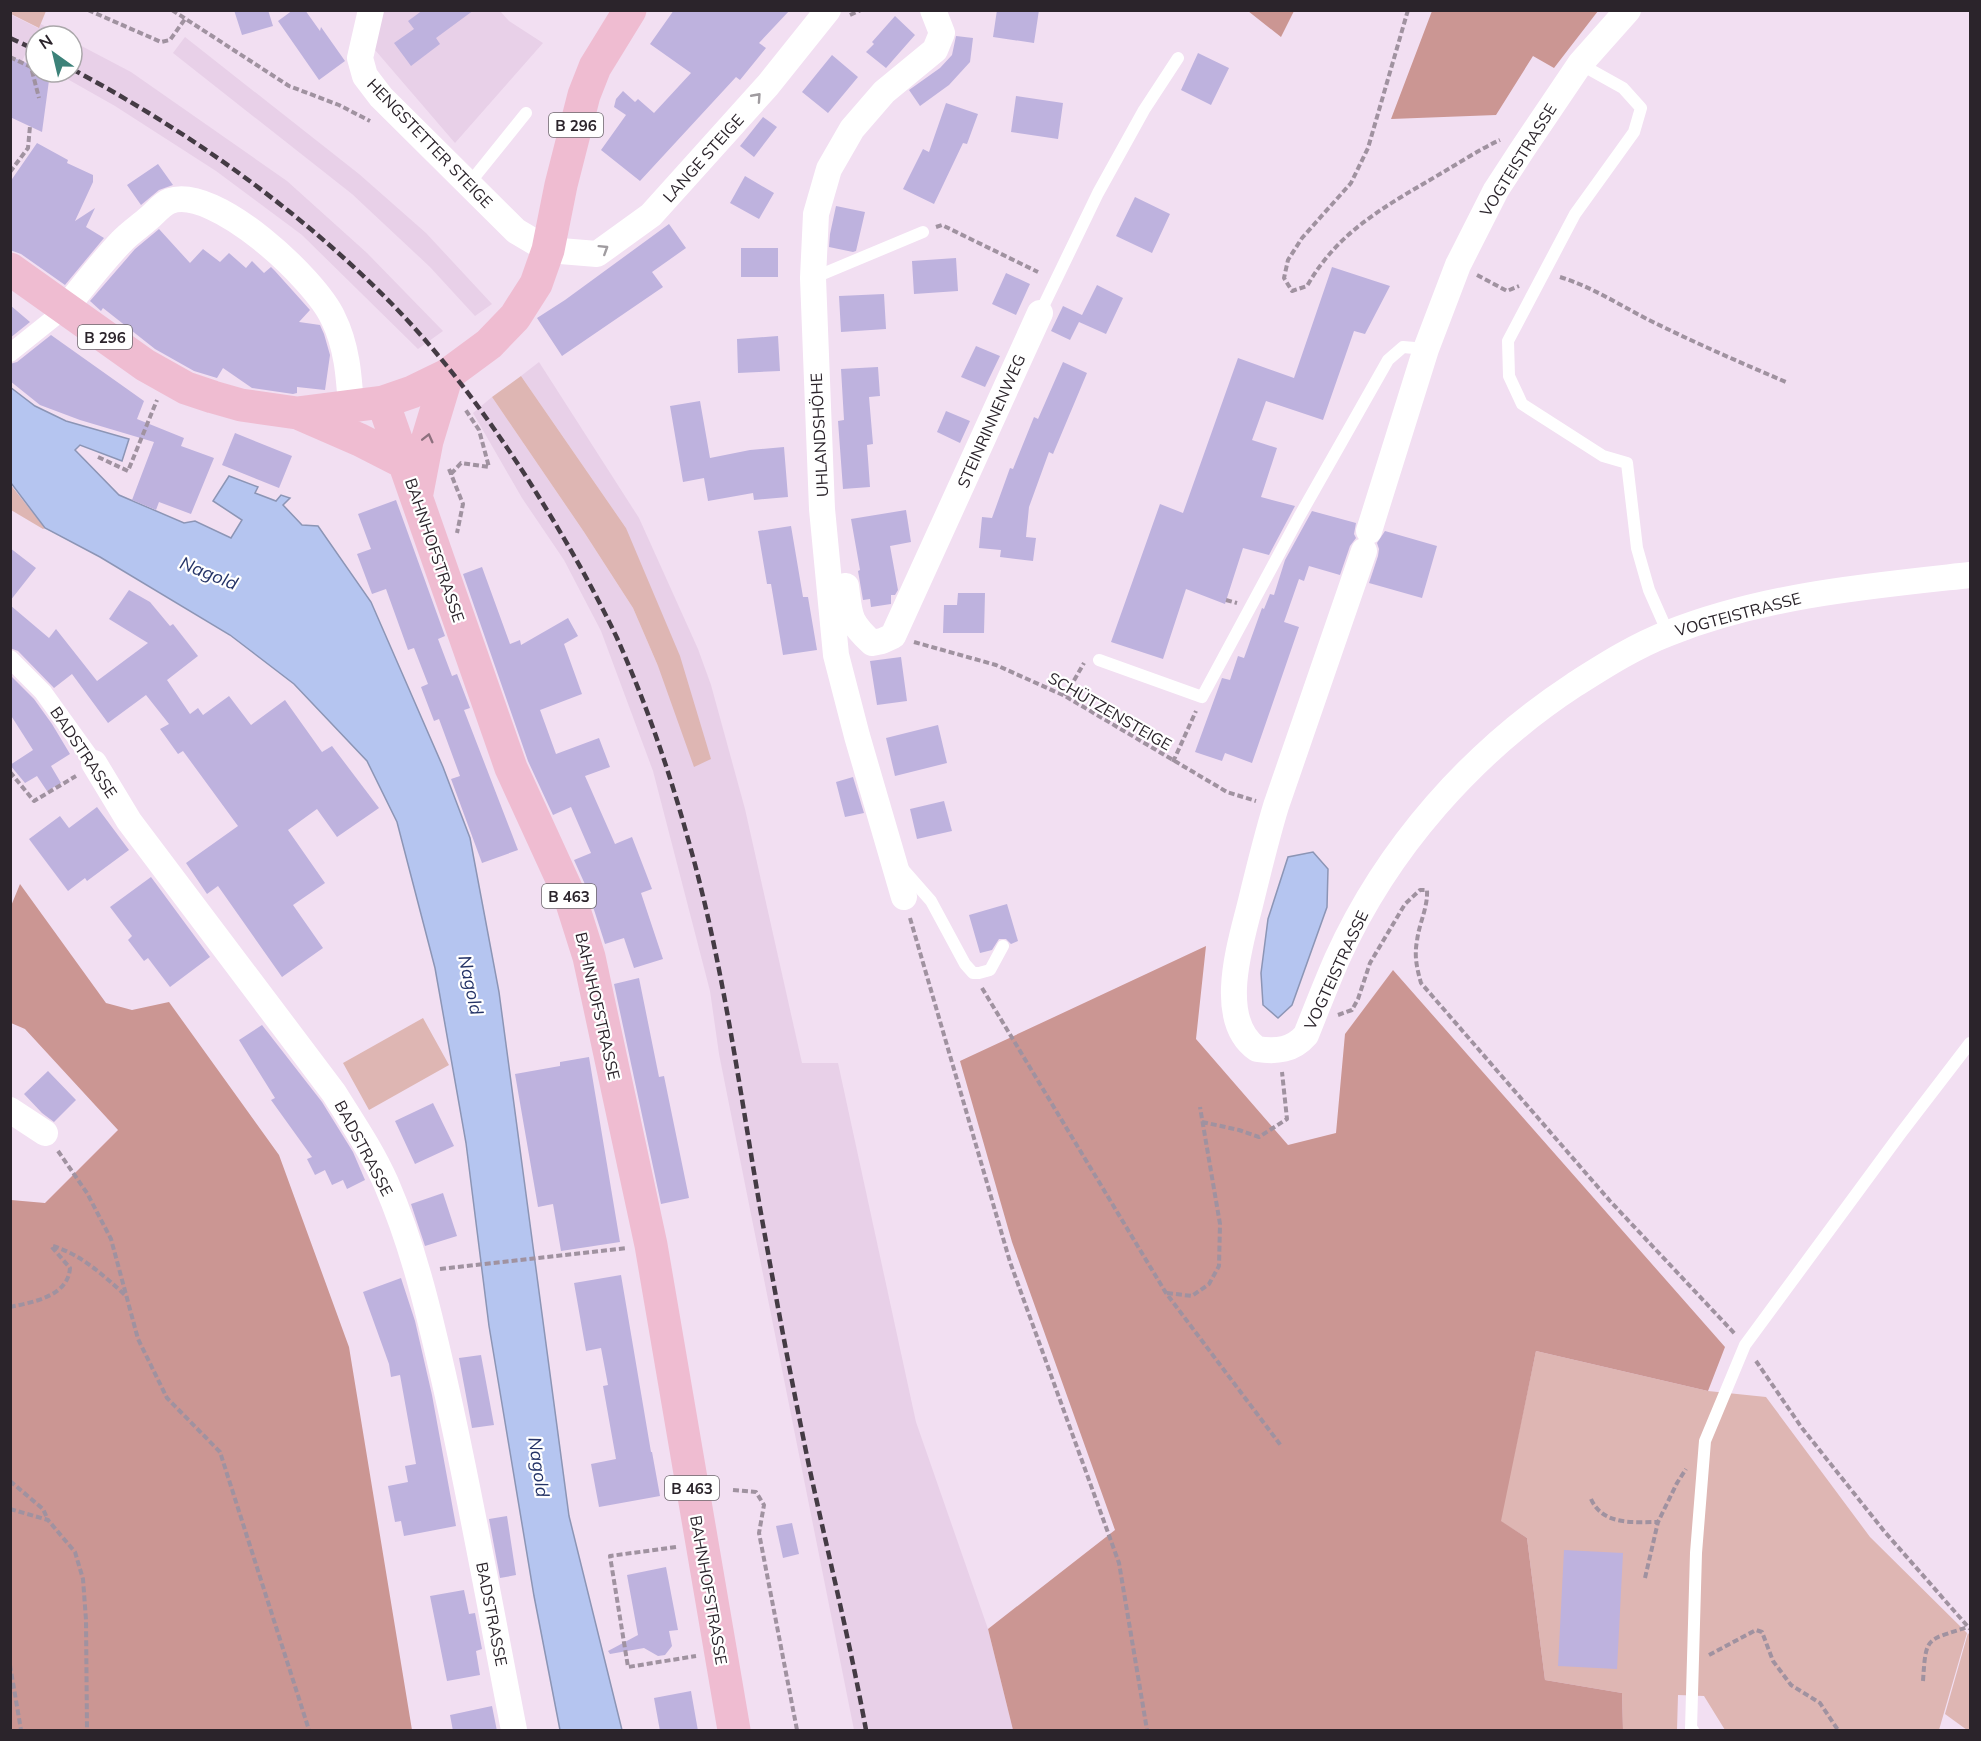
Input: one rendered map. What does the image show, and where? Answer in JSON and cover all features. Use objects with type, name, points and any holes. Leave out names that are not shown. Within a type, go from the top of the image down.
[{"type":"main road","name":"B 296","points":[[10,269],[145,365],[186,388],[241,405],[297,413],[383,402],[412,392],[454,389],[489,344],[515,317],[536,284],[548,250],[561,185],[584,95],[595,68],[630,10]]},
{"type":"main road","points":[[417,495],[426,441],[454,389]]},
{"type":"main road","name":"BAHNHOFSTRASSE","points":[[383,402],[511,768],[570,897],[589,957],[651,1245],[734,1731]]},
{"type":"main road","points":[[297,413],[360,440],[405,463]]},
{"type":"street","name":"HENGSTETTER STEIGE","points":[[371,10],[360,58],[365,76],[381,97],[516,231],[548,250]]},
{"type":"street","name":"LANGE STEIGE","points":[[548,250],[597,254],[651,215],[768,85],[828,10]]},
{"type":"street","name":"UHLANDSHÖHE","points":[[904,897],[836,655],[822,509],[813,278],[816,214],[830,169],[852,129],[884,92],[935,50],[942,33],[933,10]]},
{"type":"street","name":"VOGTEISTRASSE","points":[[1628,10],[1580,64],[1496,190],[1458,265],[1426,349],[1366,541],[1264,847],[1238,953],[1234,985],[1236,1016],[1243,1035],[1257,1049],[1280,1050],[1300,1042],[1306,1035],[1338,958],[1364,909],[1403,848],[1442,799],[1496,743],[1547,703],[1596,671],[1668,633],[1720,616],[1786,599],[1870,585],[1971,575]]},
{"type":"street","points":[[10,353],[65,309],[122,240],[168,202],[184,198],[207,205],[242,224],[293,265],[320,296],[334,318],[347,356],[351,407]]},
{"type":"street","name":"STEINRINNENWEG","points":[[893,636],[1040,313]]},
{"type":"street","points":[[822,509],[836,519],[850,616],[856,629],[872,643],[893,636]]},
{"type":"street","name":"BADSTRASSE","points":[[10,659],[43,692],[94,763],[129,821],[334,1092],[386,1183],[419,1272],[465,1471],[514,1731]]},
{"type":"street","points":[[10,1110],[45,1133]]},
{"type":"lane","name":"STEINRINNENWEG","points":[[1040,313],[1098,193],[1144,110],[1178,58]]},
{"type":"lane","points":[[1580,64],[1623,88],[1641,108],[1634,132],[1575,214],[1508,341],[1509,376],[1522,404],[1603,456],[1627,463],[1637,548],[1649,590],[1668,633]]},
{"type":"lane","points":[[468,185],[526,113]]},
{"type":"lane","points":[[813,278],[923,232]]},
{"type":"lane","points":[[1093,658],[1202,697],[1299,517],[1388,360],[1403,347],[1426,349]]},
{"type":"lane","points":[[894,858],[931,901],[965,964],[972,972],[990,970],[1003,946]]},
{"type":"lane","points":[[1693,1731],[1691,1729],[1696,1553],[1705,1441],[1745,1345],[1894,1142],[1971,1043]]},
{"type":"path","points":[[88,10],[161,42],[170,40],[184,20]]},
{"type":"path","points":[[172,10],[184,20],[289,86],[339,105],[379,125]]},
{"type":"path","points":[[1408,10],[1368,148],[1351,183],[1302,238],[1288,260],[1284,278],[1292,291],[1307,286],[1319,264],[1341,239],[1386,206],[1500,140],[1522,150]]},
{"type":"path","points":[[10,57],[31,67],[39,98]]},
{"type":"path","points":[[10,172],[28,148],[30,126]]},
{"type":"path","points":[[923,232],[942,225],[1038,272]]},
{"type":"path","points":[[1481,276],[1508,291],[1527,283]]},
{"type":"path","points":[[1577,282],[1723,356],[1786,382]]},
{"type":"path","points":[[450,474],[461,464],[489,468],[479,430],[454,389]]},
{"type":"path","points":[[98,457],[128,471],[147,425]]},
{"type":"path","points":[[440,562],[453,554],[463,504],[450,474],[449,466]]},
{"type":"path","name":"SCHÜTZENSTEIGE","points":[[893,636],[996,665],[1065,696],[1227,792],[1276,806]]},
{"type":"path","points":[[1065,696],[1093,658]]},
{"type":"path","points":[[1173,762],[1202,697]]},
{"type":"path","points":[[10,772],[34,801],[63,784]]},
{"type":"path","points":[[1347,1012],[1352,1010],[1358,999],[1370,963],[1405,904],[1420,890],[1427,890],[1428,900],[1417,941],[1416,962],[1422,983],[1610,1201],[1745,1345],[1802,1428],[1862,1503],[1969,1628],[1932,1639],[1925,1649],[1923,1681]]},
{"type":"path","points":[[904,897],[1010,1262],[1119,1563],[1147,1731]]},
{"type":"path","points":[[972,972],[1166,1293],[1282,1447]]},
{"type":"path","points":[[1202,1122],[1259,1137],[1287,1119],[1280,1050]]},
{"type":"path","points":[[1166,1293],[1192,1296],[1209,1284],[1219,1266],[1220,1224],[1200,1107]]},
{"type":"path","points":[[45,1133],[87,1193],[111,1239],[138,1340],[166,1398],[220,1452],[309,1731]]},
{"type":"path","points":[[419,1272],[651,1245]]},
{"type":"path","points":[[10,1307],[34,1302],[66,1285],[70,1268],[51,1246],[69,1251],[97,1269],[126,1295]]},
{"type":"path","points":[[1645,1578],[1658,1522],[1677,1483],[1705,1441]]},
{"type":"path","points":[[10,1481],[43,1509],[48,1520],[75,1552],[83,1579],[86,1620],[87,1731]]},
{"type":"path","points":[[733,1490],[756,1492],[764,1504],[759,1533],[797,1731]]},
{"type":"path","points":[[1591,1499],[1596,1509],[1609,1518],[1623,1522],[1658,1522]]},
{"type":"path","points":[[10,1509],[48,1520]]},
{"type":"path","points":[[701,1543],[610,1556],[628,1666],[720,1653]]},
{"type":"path","points":[[1693,1664],[1756,1630],[1762,1632],[1773,1661],[1791,1685],[1821,1703],[1838,1731]]},
{"type":"path","points":[[10,1665],[21,1731]]},
{"type":"shaded area","points":[[11,10],[46,11],[41,24],[31,24],[11,14]]},
{"type":"shaded area","points":[[379,10],[500,11],[509,21],[543,43],[455,143],[369,43]]},
{"type":"shaded area","points":[[1432,10],[1598,11],[1554,68],[1533,56],[1496,115],[1391,119]]},
{"type":"shaded area","points":[[1248,11],[1294,11],[1281,37]]},
{"type":"shaded area","points":[[10,14],[30,24],[24,24],[22,61],[11,56]]},
{"type":"shaded area","points":[[185,37],[359,174],[426,233],[492,304],[475,316],[430,267],[352,194],[173,53]]},
{"type":"shaded area","points":[[84,47],[131,72],[287,181],[367,253],[443,331],[418,349],[302,235],[216,171],[115,106],[76,84],[84,84]]},
{"type":"shaded area","points":[[539,362],[639,518],[698,649],[711,685],[745,809],[802,1063],[838,1063],[916,1422],[988,1629],[1013,1730],[854,1730],[719,1054],[710,991],[653,771],[601,631],[564,560],[522,498],[473,413],[492,397],[633,608],[658,666],[626,528],[521,376]]},
{"type":"shaded area","points":[[521,376],[626,528],[680,656],[711,759],[694,767],[658,666],[633,608],[492,397]]},
{"type":"shaded area","points":[[10,484],[45,528],[43,529],[11,510]]},
{"type":"shaded area","points":[[20,884],[106,1003],[132,1010],[169,1002],[279,1155],[349,1347],[412,1730],[11,1730],[11,1200],[45,1203],[118,1130],[25,1029],[11,1023],[11,906]]},
{"type":"shaded area","points":[[1206,946],[1196,1039],[1288,1145],[1336,1133],[1345,1034],[1393,970],[1725,1347],[1708,1391],[1536,1351],[1501,1521],[1527,1538],[1545,1680],[1622,1693],[1623,1730],[1013,1730],[988,1629],[1115,1530],[1012,1242],[960,1061]]},
{"type":"shaded area","points":[[423,1018],[449,1065],[369,1110],[343,1063]]},
{"type":"shaded area","points":[[1536,1351],[1708,1391],[1766,1397],[1870,1537],[1967,1633],[1939,1730],[1725,1730],[1704,1696],[1678,1695],[1677,1730],[1623,1730],[1622,1693],[1545,1680],[1527,1538],[1500,1521]]},
{"type":"shaded area","points":[[1968,1633],[1970,1636],[1970,1730],[1945,1714]]},
{"type":"water","name":"Nagold","points":[[10,387],[35,406],[66,421],[129,439],[122,461],[80,445],[75,450],[119,495],[184,523],[195,521],[231,538],[242,520],[213,501],[229,476],[258,487],[255,493],[276,501],[281,495],[290,498],[283,505],[302,525],[318,526],[371,602],[443,767],[470,838],[499,992],[569,1516],[622,1730],[560,1730],[534,1596],[489,1326],[466,1143],[435,968],[397,822],[367,761],[294,684],[230,635],[100,557],[45,528],[11,483]]},
{"type":"water","points":[[1313,852],[1328,869],[1327,907],[1292,1005],[1278,1018],[1263,1005],[1261,973],[1268,919],[1288,857]]},
{"type":"building","points":[[234,10],[268,10],[273,26],[242,35]]},
{"type":"building","points":[[293,10],[305,10],[320,31],[321,27],[345,61],[319,80],[278,21]]},
{"type":"building","points":[[423,10],[474,10],[436,38],[440,44],[411,66],[394,43],[414,29],[408,21]]},
{"type":"building","points":[[674,10],[790,10],[759,43],[766,48],[740,80],[736,77],[640,181],[601,150],[626,115],[614,107],[616,99],[623,91],[635,102],[638,99],[654,113],[691,73],[650,44]]},
{"type":"building","points":[[997,10],[1039,10],[1034,43],[993,37]]},
{"type":"building","points":[[895,16],[915,35],[886,68],[866,52]]},
{"type":"building","points":[[956,36],[973,38],[970,62],[949,85],[920,106],[909,90],[940,68],[952,55]]},
{"type":"building","points":[[1198,53],[1229,68],[1211,105],[1181,90]]},
{"type":"building","points":[[832,55],[858,77],[828,113],[802,92]]},
{"type":"building","points":[[10,56],[24,62],[24,84],[49,84],[42,132],[10,117]]},
{"type":"building","points":[[1016,96],[1063,103],[1058,139],[1011,132]]},
{"type":"building","points":[[946,103],[978,114],[967,144],[963,143],[934,204],[903,189],[923,149],[929,152]]},
{"type":"building","points":[[763,117],[777,127],[754,157],[740,146]]},
{"type":"building","points":[[37,143],[68,160],[67,163],[93,175],[93,182],[75,221],[95,208],[86,227],[104,238],[65,285],[21,254],[10,250],[10,182]]},
{"type":"building","points":[[158,164],[173,185],[159,190],[141,205],[127,185]]},
{"type":"building","points":[[745,176],[774,193],[759,219],[730,203]]},
{"type":"building","points":[[1135,197],[1170,214],[1152,253],[1116,236]]},
{"type":"building","points":[[836,206],[865,212],[856,251],[829,247]]},
{"type":"building","points":[[669,224],[686,248],[652,272],[663,287],[562,356],[537,318]]},
{"type":"building","points":[[159,229],[190,263],[203,249],[220,262],[229,253],[246,268],[252,261],[264,273],[271,267],[310,310],[299,322],[320,325],[324,334],[330,355],[325,390],[297,387],[297,393],[293,394],[252,388],[223,368],[217,378],[194,371],[155,349],[103,308],[101,311],[90,301],[135,249]]},
{"type":"building","points":[[741,248],[778,248],[778,277],[741,277]]},
{"type":"building","points":[[956,258],[958,291],[914,294],[912,261]]},
{"type":"building","points":[[1332,267],[1390,286],[1365,334],[1354,331],[1323,420],[1266,401],[1252,440],[1277,448],[1261,497],[1295,506],[1269,555],[1243,548],[1225,604],[1186,589],[1163,659],[1111,642],[1160,504],[1183,513],[1238,358],[1294,378]]},
{"type":"building","points":[[1006,273],[1030,284],[1016,315],[992,304]]},
{"type":"building","points":[[1097,285],[1123,298],[1106,334],[1079,322],[1070,340],[1051,331],[1063,306],[1082,315]]},
{"type":"building","points":[[884,294],[886,329],[841,332],[839,296]]},
{"type":"building","points":[[10,305],[30,322],[10,338]]},
{"type":"building","points":[[51,335],[144,401],[137,419],[184,438],[181,446],[214,458],[191,514],[159,502],[156,510],[132,500],[154,442],[80,420],[40,405],[10,381],[10,364],[17,362]]},
{"type":"building","points":[[778,336],[780,371],[738,373],[737,339]]},
{"type":"building","points":[[976,346],[1000,356],[985,387],[961,377]]},
{"type":"building","points":[[1063,362],[1087,373],[1053,454],[1049,452],[1029,507],[1026,537],[1036,538],[1033,561],[1000,557],[1001,550],[979,548],[982,517],[992,518],[1010,468],[1013,469],[1034,417],[1038,419]]},
{"type":"building","points":[[878,367],[880,396],[869,397],[873,444],[867,445],[870,487],[843,489],[838,421],[844,420],[841,369]]},
{"type":"building","points":[[700,401],[710,458],[750,450],[784,447],[788,497],[754,500],[753,493],[708,501],[704,478],[683,482],[670,406]]},
{"type":"building","points":[[946,411],[970,421],[960,443],[937,432]]},
{"type":"building","points":[[235,433],[292,456],[279,488],[222,465]]},
{"type":"building","points":[[396,500],[445,636],[438,639],[452,676],[457,674],[470,708],[464,710],[518,850],[482,863],[451,779],[460,776],[439,719],[434,721],[421,687],[428,684],[414,648],[408,650],[386,589],[372,594],[357,554],[371,549],[358,514]]},
{"type":"building","points":[[906,510],[911,542],[890,546],[898,590],[895,595],[891,595],[891,604],[871,607],[870,599],[863,600],[851,519]]},
{"type":"building","points":[[1312,511],[1356,523],[1354,534],[1356,538],[1350,546],[1340,575],[1309,566],[1304,581],[1299,579],[1284,622],[1299,627],[1252,763],[1225,753],[1222,761],[1195,752],[1222,678],[1230,680],[1238,656],[1244,658],[1262,608],[1264,609],[1270,594],[1274,595],[1285,560]]},
{"type":"building","points":[[791,526],[803,597],[808,597],[817,650],[783,655],[771,584],[767,584],[758,531]]},
{"type":"building","points":[[1385,531],[1437,546],[1422,598],[1369,583],[1378,556],[1377,543]]},
{"type":"building","points":[[10,548],[36,568],[10,601]]},
{"type":"building","points":[[482,567],[510,644],[520,640],[521,645],[568,618],[578,636],[564,644],[582,694],[540,710],[556,754],[599,738],[610,767],[585,776],[615,844],[632,837],[652,889],[641,893],[663,959],[634,968],[624,938],[605,944],[588,891],[574,860],[591,853],[571,807],[553,815],[528,761],[463,574]]},
{"type":"building","points":[[129,590],[150,602],[170,626],[173,624],[198,656],[167,680],[190,714],[198,708],[203,715],[229,696],[251,725],[285,700],[322,752],[332,746],[379,808],[337,837],[317,809],[288,830],[325,883],[293,905],[323,948],[282,977],[218,886],[207,894],[186,863],[238,826],[183,751],[178,754],[160,729],[169,724],[146,695],[108,723],[72,674],[54,688],[18,651],[10,648],[10,605],[49,638],[56,629],[97,681],[148,643],[109,619]]},
{"type":"building","points":[[958,593],[985,593],[984,633],[943,633],[944,605],[957,605]]},
{"type":"building","points":[[901,657],[907,701],[877,705],[870,661]]},
{"type":"building","points":[[10,675],[34,699],[70,754],[51,766],[61,783],[47,791],[37,776],[25,783],[10,765],[33,750],[10,714]]},
{"type":"building","points":[[938,725],[947,763],[895,776],[886,738]]},
{"type":"building","points":[[853,777],[864,813],[845,817],[836,782]]},
{"type":"building","points":[[944,801],[952,831],[917,839],[910,809]]},
{"type":"building","points":[[97,807],[129,850],[87,881],[85,878],[68,891],[29,839],[60,816],[69,828]]},
{"type":"building","points":[[151,877],[210,957],[170,987],[148,958],[144,961],[128,940],[132,936],[110,907]]},
{"type":"building","points":[[1007,904],[1018,941],[1011,944],[1006,939],[999,939],[992,950],[980,953],[969,915]]},
{"type":"building","points":[[639,978],[659,1077],[664,1076],[689,1198],[661,1204],[614,984]]},
{"type":"building","points":[[262,1025],[322,1102],[353,1152],[365,1180],[347,1189],[343,1180],[332,1185],[325,1170],[315,1175],[307,1159],[312,1157],[271,1100],[275,1098],[239,1040]]},
{"type":"building","points":[[589,1057],[620,1242],[561,1251],[553,1204],[538,1207],[515,1074],[560,1066],[560,1062]]},
{"type":"building","points":[[48,1071],[76,1100],[54,1122],[24,1094]]},
{"type":"building","points":[[433,1103],[454,1146],[415,1164],[395,1121]]},
{"type":"building","points":[[443,1193],[457,1236],[425,1246],[411,1204]]},
{"type":"building","points":[[621,1275],[660,1496],[599,1507],[591,1464],[616,1459],[603,1386],[608,1385],[601,1348],[586,1351],[574,1283]]},
{"type":"building","points":[[401,1278],[415,1321],[432,1395],[456,1526],[404,1536],[401,1521],[395,1522],[388,1486],[408,1482],[405,1466],[416,1464],[400,1375],[391,1377],[389,1364],[363,1292]]},
{"type":"building","points":[[481,1355],[494,1425],[472,1428],[459,1358]]},
{"type":"building","points":[[507,1516],[516,1575],[500,1578],[489,1519]]},
{"type":"building","points":[[792,1523],[799,1554],[783,1558],[776,1526]]},
{"type":"building","points":[[1564,1550],[1623,1553],[1617,1669],[1558,1666]]},
{"type":"building","points":[[666,1567],[678,1630],[669,1631],[672,1646],[665,1655],[658,1656],[644,1648],[610,1654],[608,1651],[638,1635],[627,1575]]},
{"type":"building","points":[[464,1590],[469,1614],[475,1613],[482,1649],[476,1651],[480,1675],[447,1681],[430,1596]]},
{"type":"building","points":[[691,1691],[698,1731],[660,1731],[654,1698]]},
{"type":"building","points":[[492,1706],[497,1731],[453,1731],[450,1715]]},
{"type":"railway","points":[[10,38],[24,44]]},
{"type":"railway","points":[[84,76],[158,118],[280,204],[355,268],[410,323],[446,365],[512,455],[575,557],[617,638],[647,712],[673,788],[713,940],[777,1302],[809,1466],[866,1730]]}]
